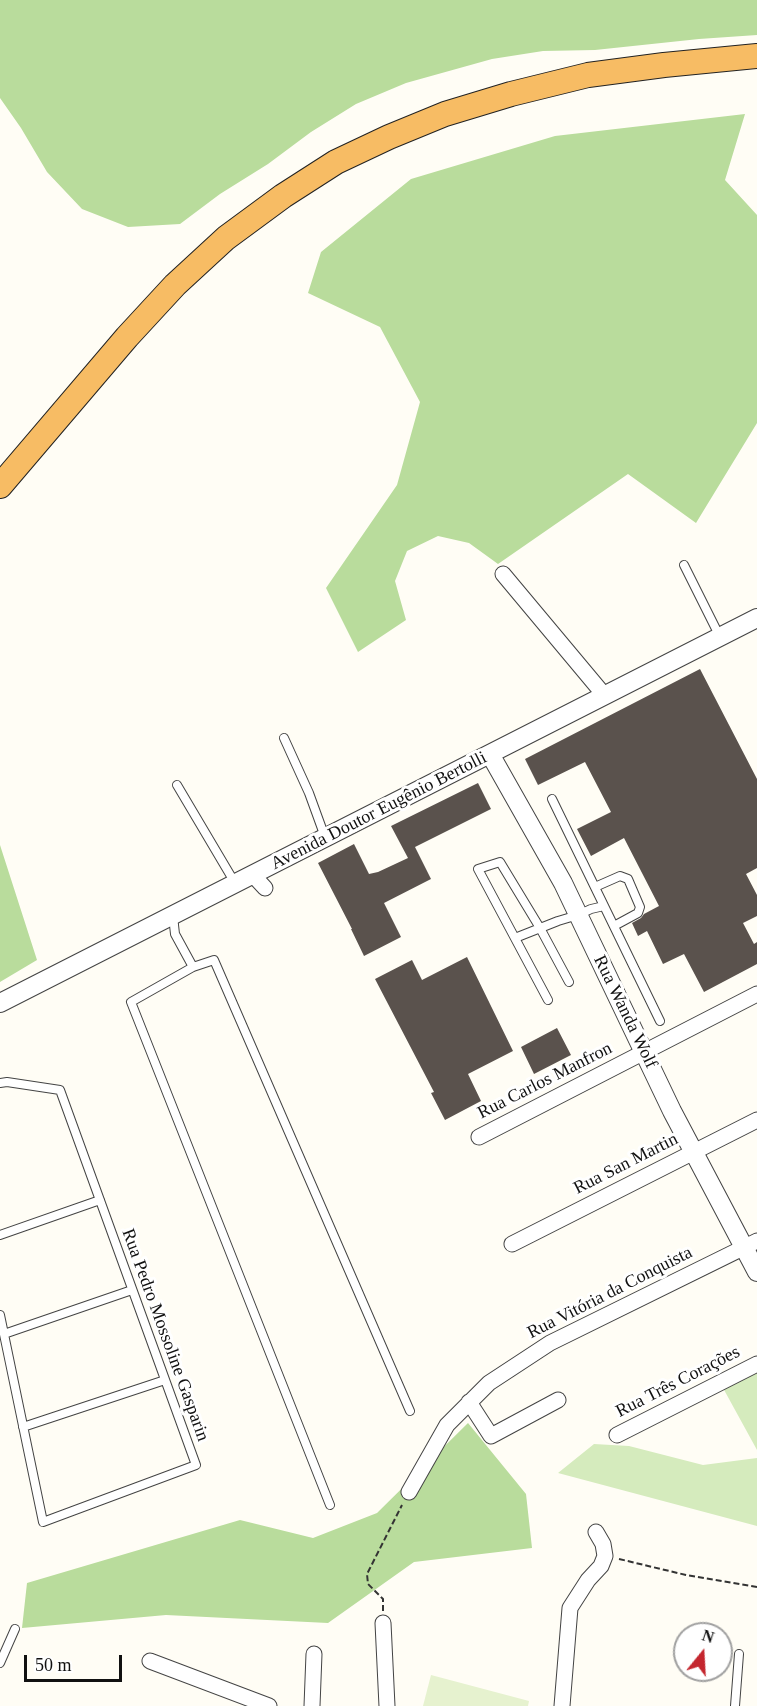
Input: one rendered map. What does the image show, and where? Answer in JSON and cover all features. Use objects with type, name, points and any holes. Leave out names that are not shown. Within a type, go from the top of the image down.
[{"type":"highway","points":[[0,486],[127,337],[175,285],[226,238],[283,196],[336,162],[388,137],[445,114],[511,94],[588,75],[757,56]]},
{"type":"street","points":[[503,574],[605,696]]},
{"type":"street","name":"Avenida Doutor Eugênio Bertolli","points":[[0,1003],[235,884],[259,882],[326,838],[757,618]]},
{"type":"street","name":"Rua Wanda Wolf","points":[[490,754],[563,883],[672,1111],[750,1244],[757,1272]]},
{"type":"street","name":"Rua Carlos Manfron","points":[[479,1137],[757,994]]},
{"type":"street","name":"Rua San Martin","points":[[512,1244],[757,1120]]},
{"type":"street","name":"Rua Vitória da Conquista","points":[[409,1492],[447,1425],[489,1383],[550,1343],[750,1244]]},
{"type":"street","name":"Rua Três Corações","points":[[617,1436],[757,1364]]},
{"type":"street","points":[[469,1402],[491,1436],[558,1400]]},
{"type":"street","points":[[562,1706],[570,1608],[588,1580],[601,1566],[605,1556],[603,1544],[596,1532]]},
{"type":"street","points":[[383,1623],[387,1706]]},
{"type":"street","points":[[312,1706],[314,1654]]},
{"type":"street","points":[[150,1661],[269,1706]]},
{"type":"lane","points":[[684,565],[720,637]]},
{"type":"lane","points":[[284,738],[326,838]]},
{"type":"lane","points":[[177,785],[235,884]]},
{"type":"lane","points":[[552,799],[660,1021]]},
{"type":"lane","points":[[548,1000],[478,869],[500,862],[569,982]]},
{"type":"lane","points":[[595,887],[620,876],[628,879],[640,907],[638,913],[614,926]]},
{"type":"lane","points":[[515,938],[604,906]]},
{"type":"lane","points":[[173,916],[175,933],[193,967]]},
{"type":"lane","points":[[330,1505],[131,1002],[193,967],[214,960],[410,1411]]},
{"type":"lane","name":"Rua Pedro Mossoline Gasparin","points":[[0,1083],[7,1082],[60,1090],[196,1465],[43,1522],[0,1315]]},
{"type":"lane","points":[[0,1235],[100,1200]]},
{"type":"lane","points":[[4,1334],[132,1290]]},
{"type":"lane","points":[[23,1427],[165,1380]]},
{"type":"lane","points":[[0,1664],[15,1629]]},
{"type":"lane","points":[[735,1706],[739,1654]]},
{"type":"path","points":[[383,1623],[383,1599],[368,1584],[367,1574],[409,1492]]},
{"type":"path","points":[[605,1556],[686,1575],[757,1587]]},
{"type":"green space","points":[[0,0],[757,0],[757,35],[595,50],[543,51],[492,59],[406,83],[356,104],[311,132],[180,224],[128,227],[82,209],[47,172],[0,98]]},
{"type":"green space","points":[[745,114],[725,180],[757,215],[757,423],[696,523],[628,474],[498,564],[469,543],[438,536],[407,551],[395,581],[406,620],[358,652],[326,588],[397,485],[420,402],[380,327],[308,293],[321,252],[411,179],[555,136]]},
{"type":"green space","points":[[0,845],[37,960],[0,982]]},
{"type":"green space","points":[[757,1371],[757,1450],[723,1388]]},
{"type":"green space","points":[[468,1423],[526,1494],[532,1548],[414,1562],[328,1623],[166,1615],[22,1628],[27,1583],[240,1520],[313,1538],[377,1513]]},
{"type":"green space","points":[[594,1444],[629,1446],[703,1465],[757,1458],[757,1526],[558,1473]]},
{"type":"green space","points":[[431,1675],[529,1701],[528,1706],[423,1706]]},
{"type":"building","points":[[700,669],[757,779],[757,868],[746,874],[757,895],[757,916],[743,923],[754,944],[757,942],[757,964],[704,992],[684,954],[663,964],[647,931],[638,936],[632,923],[659,906],[624,838],[591,856],[577,829],[611,812],[585,762],[538,785],[525,759]]},
{"type":"building","points":[[478,783],[491,809],[415,847],[431,879],[384,903],[401,937],[364,956],[318,863],[354,844],[369,874],[408,858],[391,826]]},
{"type":"building","points":[[467,957],[513,1051],[468,1074],[481,1101],[445,1120],[431,1093],[434,1092],[375,979],[412,960],[422,980]]},
{"type":"building","points":[[557,1028],[571,1055],[534,1074],[521,1047]]}]
